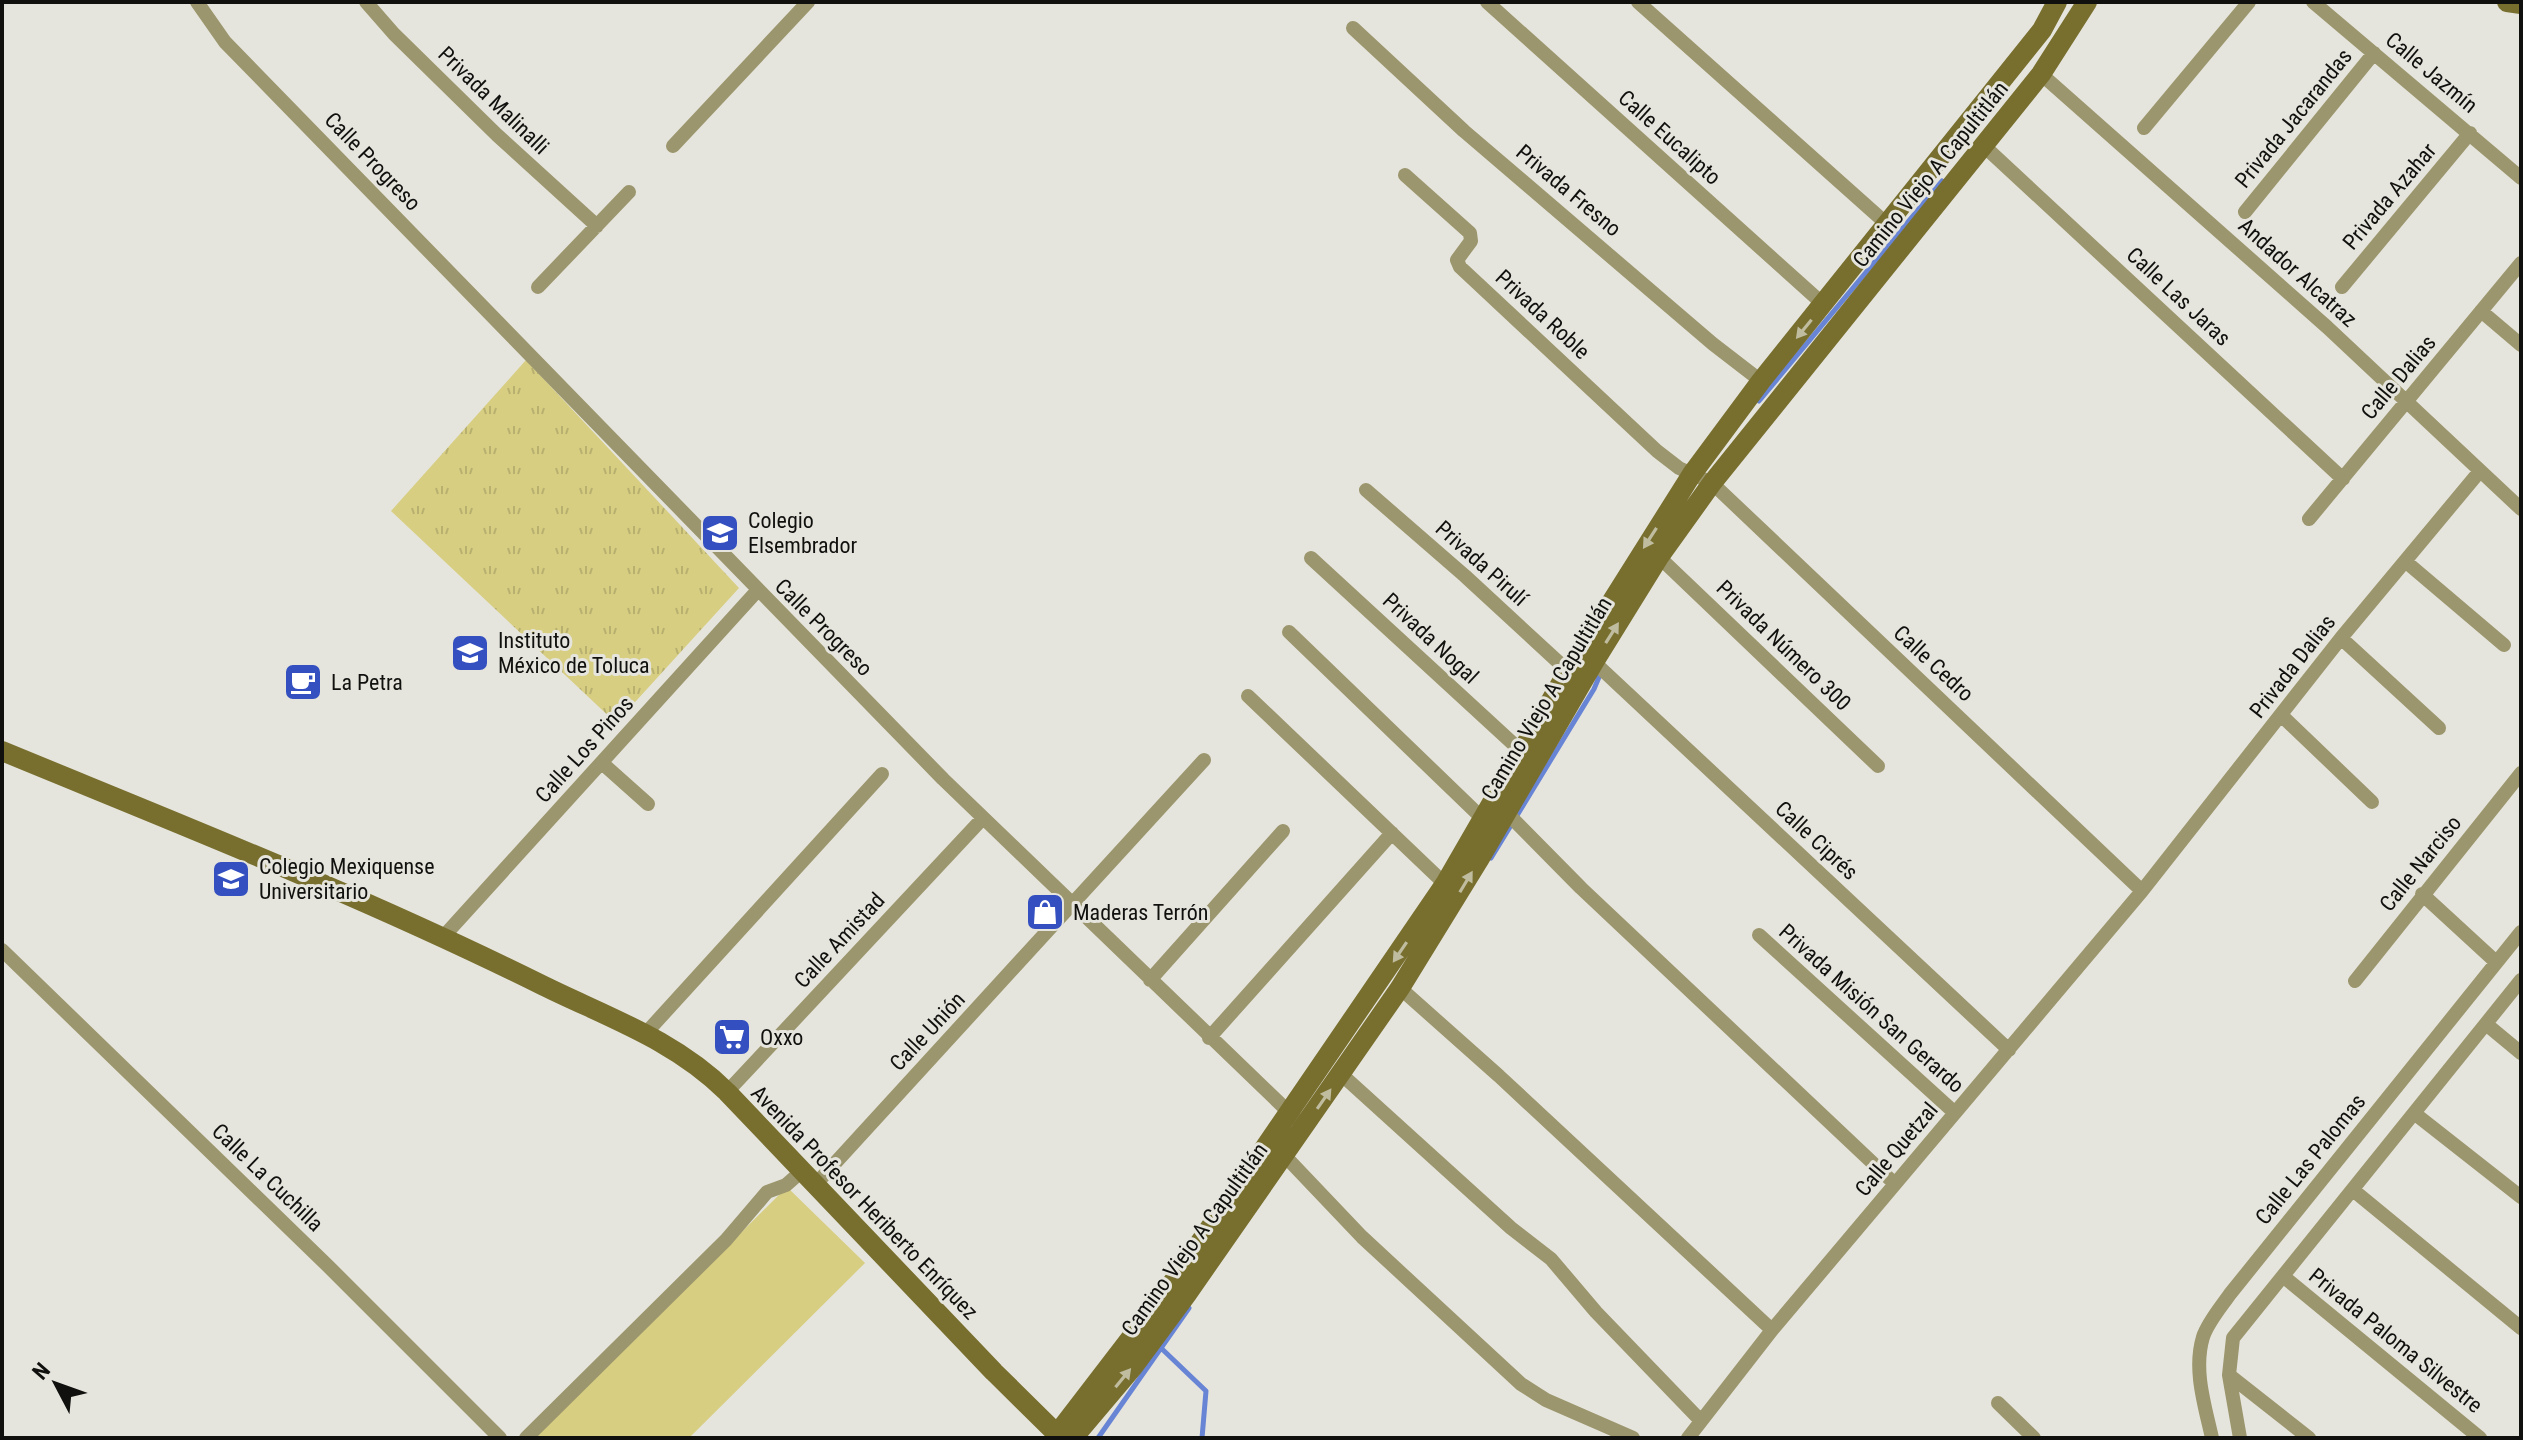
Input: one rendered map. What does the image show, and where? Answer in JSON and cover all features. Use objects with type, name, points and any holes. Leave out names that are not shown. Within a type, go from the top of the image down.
[{"type":"main road","name":"Camino Viejo A Capultitlán","points":[[1061,1437],[1296,1120],[1445,884],[1568,671],[1692,474],[1761,381],[2042,30],[2057,2]]},
{"type":"main road","name":"Camino Viejo A Capultitlán","points":[[1061,1437],[1142,1355],[1284,1155],[1296,1120],[1341,1074],[1400,988],[1659,557],[1712,483],[2041,74],[2087,2]]},
{"type":"main road","points":[[2507,2],[2521,4]]},
{"type":"main road","name":"Avenida Profesor Heriberto Enríquez","points":[[2,751],[444,936],[646,1033],[688,1058],[727,1092],[1061,1437]]},
{"type":"street","name":"Calle Progreso","points":[[197,2],[225,42],[757,591],[1072,906],[1296,1120]]},
{"type":"street","name":"Privada Malinalli","points":[[366,2],[394,34],[497,135],[597,226]]},
{"type":"street","points":[[673,146],[808,2]]},
{"type":"street","name":"Calle Eucalipto","points":[[1487,2],[1823,304]]},
{"type":"street","points":[[1638,2],[1888,225]]},
{"type":"street","points":[[2144,128],[2249,2]]},
{"type":"street","name":"Calle Jazmín","points":[[2313,2],[2521,178]]},
{"type":"street","name":"Privada Fresno","points":[[1353,28],[1464,131],[1713,344],[1761,381]]},
{"type":"street","name":"Privada Jacarandas","points":[[2245,212],[2374,53]]},
{"type":"street","name":"Andador Alcatraz","points":[[2041,74],[2327,327],[2521,509]]},
{"type":"street","name":"Privada Azahar","points":[[2342,287],[2470,133]]},
{"type":"street","name":"Calle Las Jaras","points":[[1984,146],[2343,479]]},
{"type":"street","name":"Privada Roble","points":[[1405,175],[1470,233],[1471,241],[1457,260],[1460,267],[1657,451],[1692,474]]},
{"type":"street","points":[[538,287],[629,192]]},
{"type":"street","name":"Calle Dalias","points":[[2309,519],[2521,263]]},
{"type":"street","points":[[2481,311],[2521,345]]},
{"type":"street","name":"Privada Dalias","points":[[2142,891],[2341,638],[2480,471]]},
{"type":"street","name":"Calle Cedro","points":[[1692,474],[1712,483],[2142,891]]},
{"type":"street","name":"Privada Pirulí","points":[[1366,490],[1568,671]]},
{"type":"street","name":"Privada Número 300","points":[[1659,557],[1878,766]]},
{"type":"street","name":"Privada Nogal","points":[[1311,558],[1521,751]]},
{"type":"street","points":[[2405,561],[2504,645]]},
{"type":"street","name":"Calle Los Pinos","points":[[444,936],[757,591]]},
{"type":"street","points":[[1289,632],[1483,819]]},
{"type":"street","points":[[2341,638],[2439,728]]},
{"type":"street","name":"Calle Ciprés","points":[[1594,662],[2009,1050]]},
{"type":"street","points":[[1248,696],[1445,884]]},
{"type":"street","points":[[2281,715],[2372,802]]},
{"type":"street","name":"Calle Unión","points":[[526,1438],[716,1251],[767,1192],[808,1178],[1072,906],[1204,760]]},
{"type":"street","points":[[602,763],[648,804]]},
{"type":"street","name":"Calle Narciso","points":[[2355,981],[2521,773]]},
{"type":"street","points":[[646,1033],[882,774]]},
{"type":"street","points":[[1506,812],[1581,888],[1895,1184]]},
{"type":"street","name":"Calle Amistad","points":[[727,1092],[983,818]]},
{"type":"street","points":[[1150,980],[1283,831]]},
{"type":"street","points":[[1209,1038],[1392,833]]},
{"type":"street","name":"Calle Quetzal","points":[[1688,1438],[1772,1330],[2142,891]]},
{"type":"street","points":[[2422,894],[2496,962]]},
{"type":"street","name":"Calle Las Palomas","points":[[2212,1438],[2199,1375],[2203,1337],[2213,1318],[2521,932]]},
{"type":"street","name":"Privada Misión San Gerardo","points":[[1759,935],[1955,1113]]},
{"type":"street","name":"Calle La Cuchilla","points":[[2,950],[328,1266],[500,1438]]},
{"type":"street","points":[[2240,1438],[2229,1375],[2233,1338],[2521,980]]},
{"type":"street","points":[[1400,988],[1772,1330]]},
{"type":"street","points":[[2486,1024],[2521,1053]]},
{"type":"street","points":[[1341,1074],[1511,1228],[1551,1259],[1596,1312],[1701,1421]]},
{"type":"street","points":[[2414,1113],[2521,1197]]},
{"type":"street","points":[[1284,1155],[1362,1237],[1521,1384],[1546,1400],[1633,1438]]},
{"type":"street","points":[[2353,1190],[2521,1328]]},
{"type":"street","name":"Privada Paloma Silvestre","points":[[2284,1277],[2480,1438]]},
{"type":"street","points":[[2229,1375],[2309,1438]]},
{"type":"street","points":[[1998,1403],[2034,1438]]},
{"type":"green space","points":[[526,360],[739,588],[616,723],[391,511]]},
{"type":"green space","points":[[787,1187],[865,1263],[689,1438],[534,1438]]},
{"type":"waterway","points":[[1759,401],[1942,181]]},
{"type":"waterway","points":[[1491,858],[1594,689],[1602,670]]},
{"type":"waterway","points":[[1098,1438],[1189,1308]]},
{"type":"waterway","points":[[1161,1348],[1206,1391],[1202,1438]]},
{"type":"place","name":"Colegio Elsembrador","points":[[720,533]]},
{"type":"place","name":"Instituto México de Toluca","points":[[470,653]]},
{"type":"place","name":"La Petra","points":[[303,682]]},
{"type":"place","name":"Colegio Mexiquense Universitario","points":[[231,879]]},
{"type":"place","name":"Maderas Terrón","points":[[1045,912]]},
{"type":"place","name":"Oxxo","points":[[732,1037]]}]
